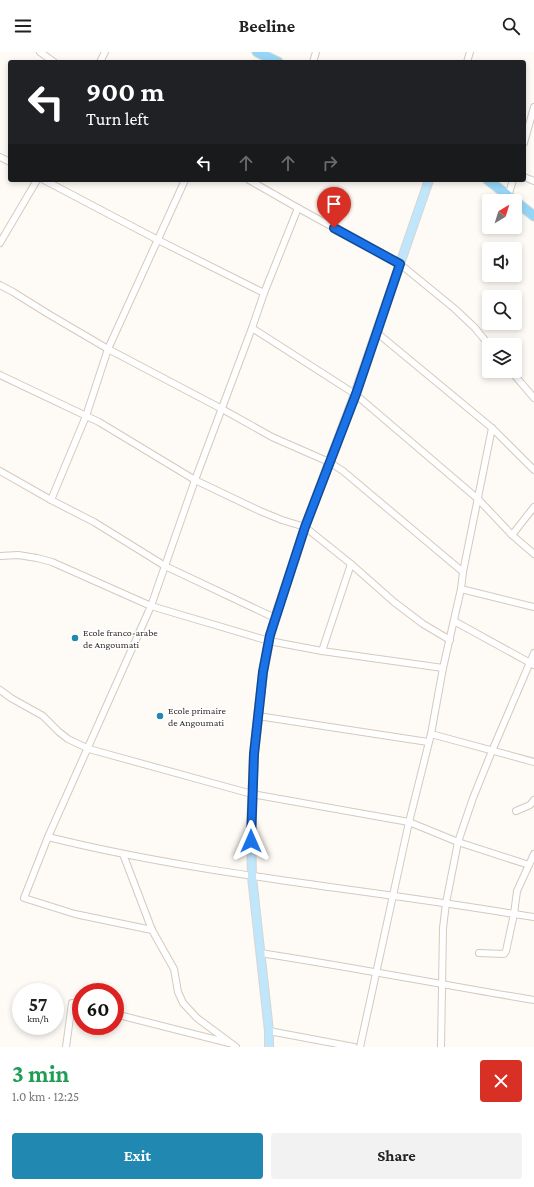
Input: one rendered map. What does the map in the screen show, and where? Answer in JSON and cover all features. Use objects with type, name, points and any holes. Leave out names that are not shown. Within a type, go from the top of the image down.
[{"type":"highway","points":[[257,52],[274,60]]},
{"type":"highway","points":[[490,182],[506,194]]},
{"type":"highway","points":[[522,207],[534,216]]},
{"type":"main road","points":[[270,1047],[252,877],[251,829],[254,754],[263,672],[275,618],[305,527],[356,394],[428,182]]},
{"type":"street","points":[[40,52],[51,60]]},
{"type":"street","points":[[526,136],[534,107]]},
{"type":"street","points":[[0,243],[36,182]]},
{"type":"street","points":[[48,182],[158,240],[264,293]]},
{"type":"street","points":[[51,500],[86,416],[108,349],[184,182]]},
{"type":"street","points":[[252,182],[400,264],[460,314],[483,338]]},
{"type":"street","points":[[509,194],[512,182]]},
{"type":"street","points":[[152,930],[75,914],[24,898],[48,837],[89,749],[151,606],[195,480],[264,293],[298,208]]},
{"type":"street","points":[[0,285],[108,349],[272,437],[329,462],[358,482],[463,572]]},
{"type":"street","points":[[252,328],[356,394],[478,500],[512,535],[534,554]]},
{"type":"street","points":[[376,332],[492,428],[534,470]]},
{"type":"street","points":[[0,375],[100,422],[195,480],[260,511],[305,527],[417,620],[450,640]]},
{"type":"street","points":[[516,378],[534,398]]},
{"type":"street","points":[[360,1047],[409,822],[431,734],[492,428]]},
{"type":"street","points":[[0,471],[94,522],[165,566],[275,618]]},
{"type":"street","points":[[512,535],[534,507]]},
{"type":"street","points":[[0,556],[37,558],[52,562],[151,606],[269,641],[322,651],[443,668]]},
{"type":"street","points":[[322,651],[351,564]]},
{"type":"street","points":[[461,589],[534,607]]},
{"type":"street","points":[[454,621],[532,664]]},
{"type":"street","points":[[441,1047],[443,928],[446,902],[458,842],[473,798],[492,751],[532,664],[534,653]]},
{"type":"street","points":[[0,690],[43,716],[68,740],[89,749],[252,794],[409,822],[458,842],[529,865]]},
{"type":"street","points":[[258,716],[428,742]]},
{"type":"street","points":[[431,734],[534,762]]},
{"type":"street","points":[[516,811],[530,805],[534,800]]},
{"type":"street","points":[[48,837],[96,849],[252,877],[446,902],[534,917]]},
{"type":"street","points":[[123,854],[152,930],[174,969],[178,992],[183,1003],[197,1018],[234,1046]]},
{"type":"street","points":[[479,953],[504,954],[506,951],[517,891],[534,854]]},
{"type":"street","points":[[260,953],[534,1000]]},
{"type":"street","points":[[66,1047],[72,1003]]},
{"type":"street","points":[[124,1016],[234,1046]]},
{"type":"street","points":[[269,1032],[354,1047]]},
{"type":"place","name":"Ecole franco-arabe de Angoumati","points":[[75,638]]},
{"type":"place","name":"Ecole primaire de Angoumati","points":[[160,716]]},
{"type":"route","points":[[251,841],[254,754],[263,672],[270,635],[305,527],[356,394],[400,264],[334,228]]}]
